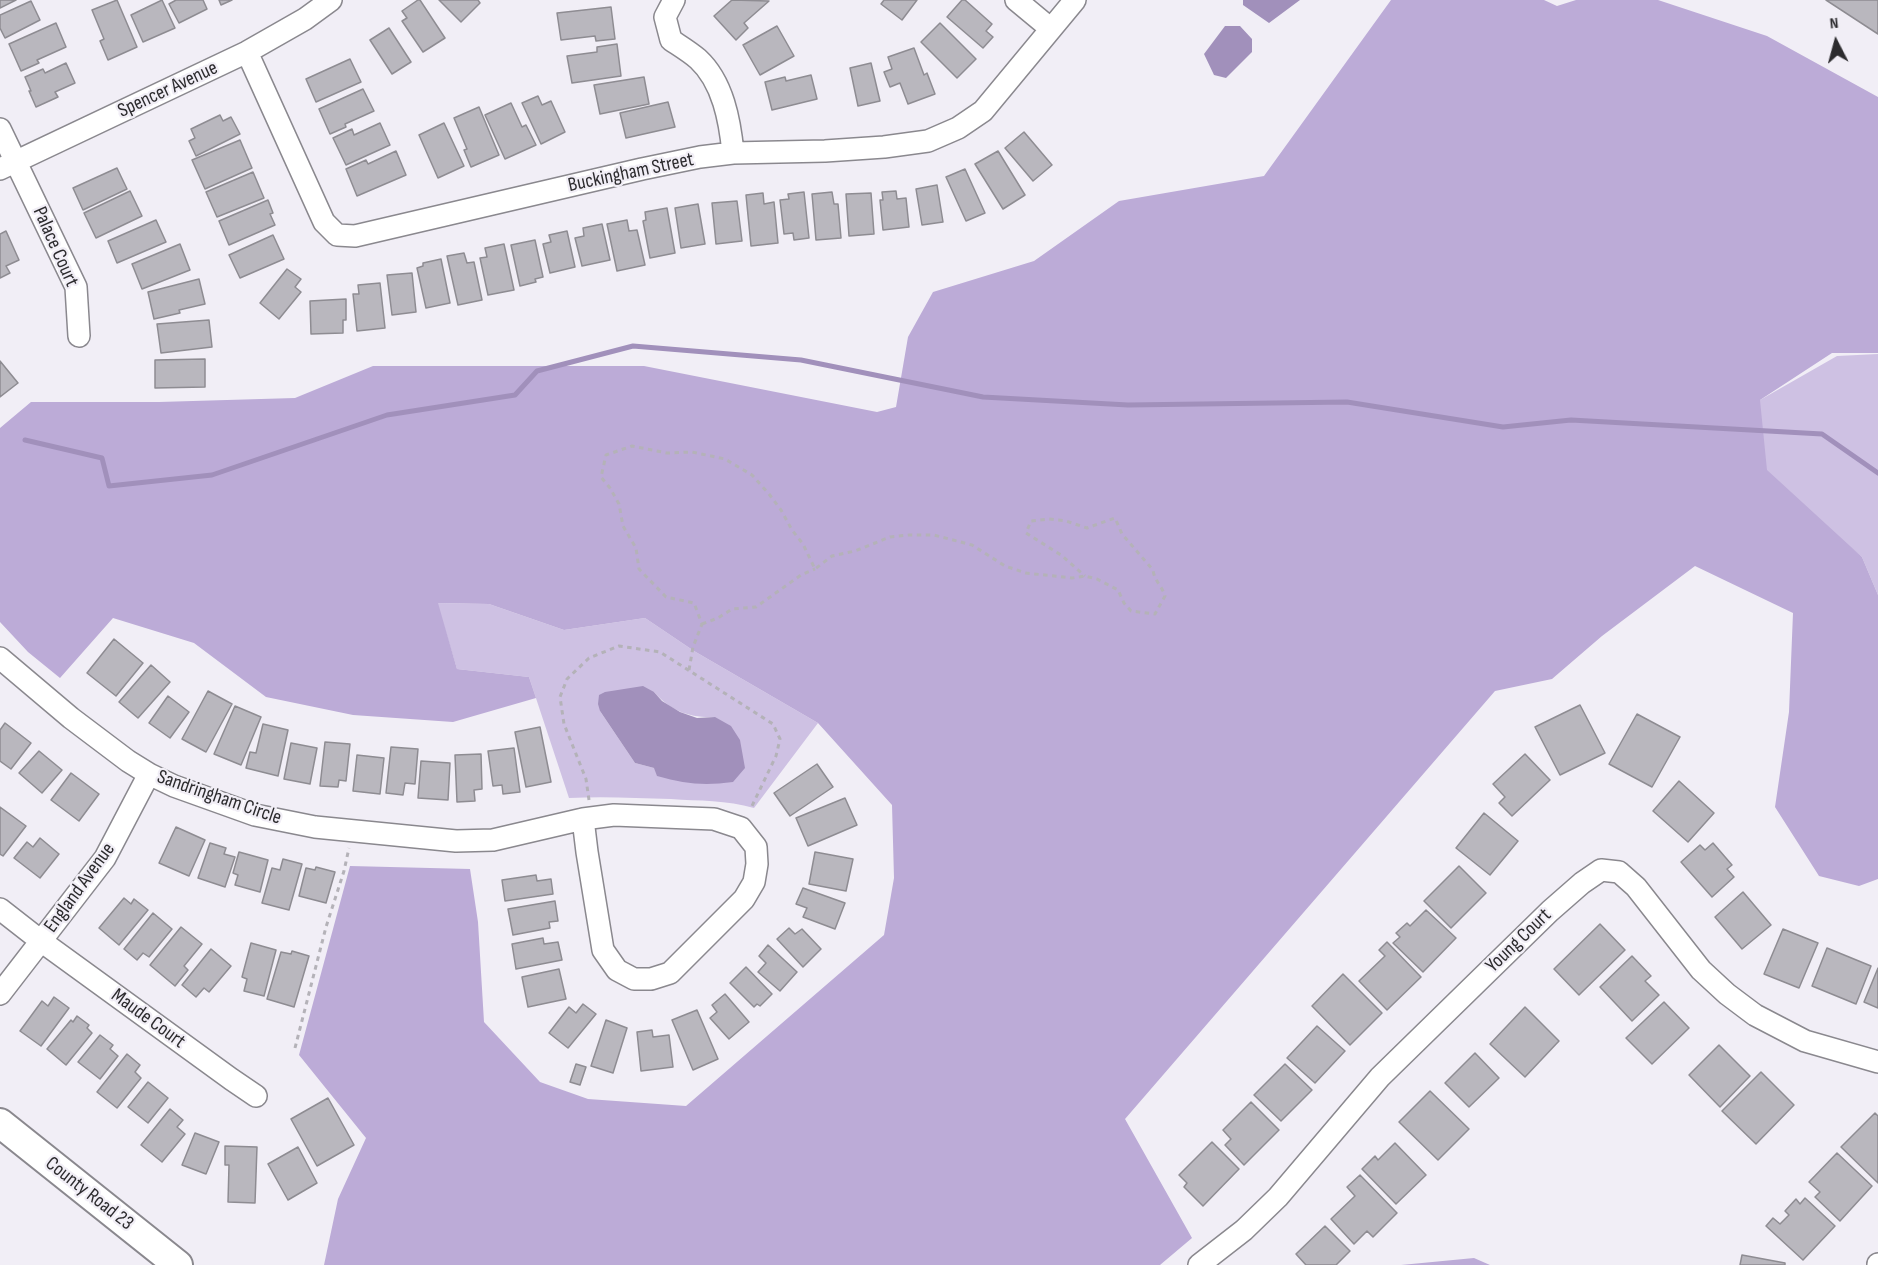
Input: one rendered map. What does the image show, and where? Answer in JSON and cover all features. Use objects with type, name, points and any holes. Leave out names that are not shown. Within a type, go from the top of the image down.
[{"type":"main road","name":"County Road 23","points":[[0,1124],[178,1265]]},
{"type":"street","name":"Spencer Avenue","points":[[8,165],[247,52],[278,36],[331,0]]},
{"type":"street","points":[[674,0],[665,17],[671,40],[698,59],[713,78],[723,100],[733,153]]},
{"type":"street","points":[[1016,0],[1051,29]]},
{"type":"street","name":"Buckingham Street","points":[[247,52],[324,222],[337,236],[355,236],[642,169],[733,153],[825,151],[928,141],[958,128],[983,111],[1075,0]]},
{"type":"street","name":"Palace Court","points":[[0,129],[8,165],[76,287],[79,336]]},
{"type":"street","name":"Sandringham Circle","points":[[0,658],[71,718],[149,774],[174,786],[255,815],[285,822],[456,841],[493,840],[586,810],[614,815],[714,819],[741,828],[756,847],[757,864],[754,882],[744,899],[670,973],[651,979],[634,979],[617,970],[603,950],[586,852],[586,810]]},
{"type":"street","name":"England Avenue","points":[[0,994],[105,858],[149,774]]},
{"type":"street","name":"Young Court","points":[[1198,1265],[1244,1230],[1278,1197],[1380,1077],[1550,911],[1601,870],[1619,872],[1636,887],[1701,970],[1755,1015],[1806,1041],[1878,1062]]},
{"type":"street","name":"Maude Court","points":[[0,909],[231,1080],[256,1096]]},
{"type":"path","points":[[689,670],[693,647],[702,624],[694,603],[666,597],[639,569],[636,548],[623,526],[619,504],[610,488],[600,477],[606,455],[632,446],[667,453],[692,453],[725,459],[752,475],[769,494],[803,544],[815,569]]},
{"type":"path","points":[[702,624],[732,609],[756,607],[832,556],[866,547],[890,537],[909,535],[934,535],[972,545],[1005,566],[1026,573],[1072,578],[1084,576],[1097,579],[1118,590],[1131,611],[1155,614],[1165,596],[1163,589],[1154,578],[1153,570],[1122,534],[1115,518],[1087,528],[1066,521],[1049,519],[1031,521],[1026,533],[1061,555],[1084,576]]},
{"type":"path","points":[[586,810],[586,779],[573,752],[564,724],[560,697],[567,680],[589,658],[619,646],[660,652],[773,724],[780,738],[776,756],[751,808]]},
{"type":"path","points":[[295,1048],[326,927],[344,871],[352,831]]},
{"type":"shaded area","points":[[1243,0],[1300,0],[1269,23],[1243,5]]},
{"type":"shaded area","points":[[1391,0],[1544,0],[1557,6],[1576,0],[1658,0],[1767,36],[1878,97],[1878,353],[1832,353],[1760,400],[1767,470],[1862,557],[1878,595],[1878,879],[1859,886],[1819,876],[1775,807],[1789,712],[1793,613],[1695,566],[1602,636],[1552,679],[1495,691],[1125,1119],[1192,1238],[1160,1265],[324,1265],[338,1199],[366,1138],[299,1055],[350,866],[470,869],[478,922],[484,1022],[540,1082],[588,1099],[686,1106],[884,935],[894,878],[892,805],[818,723],[694,651],[645,618],[564,630],[489,604],[438,603],[457,669],[529,677],[536,698],[453,722],[353,715],[266,697],[194,643],[113,618],[60,678],[28,652],[0,622],[0,428],[31,402],[159,402],[295,398],[373,366],[644,366],[877,412],[896,407],[908,337],[933,292],[1034,261],[1119,201],[1264,176]]},
{"type":"shaded area","points":[[1225,26],[1240,26],[1252,39],[1252,52],[1226,78],[1214,75],[1204,54]]},
{"type":"shaded area","points":[[1878,354],[1878,595],[1862,557],[1754,468],[1760,400],[1837,356]]},
{"type":"shaded area","points":[[437,603],[489,604],[564,630],[645,618],[694,651],[818,723],[754,808],[702,801],[620,797],[569,798],[529,677],[457,669]],"holes":[[[654,692],[674,709],[689,715],[715,717],[654,768],[635,763],[600,711]]]},
{"type":"shaded area","points":[[643,686],[680,712],[697,718],[715,717],[731,726],[740,740],[745,768],[733,782],[695,784],[677,781],[657,776],[654,768],[635,763],[600,711],[598,704],[599,695],[605,692]]},
{"type":"shaded area","points":[[1474,1258],[1490,1265],[1401,1265]]},
{"type":"building","points":[[0,0],[16,0],[0,8]]},
{"type":"building","points":[[117,0],[137,47],[108,60],[100,41],[104,39],[92,10]]},
{"type":"building","points":[[162,0],[175,28],[143,42],[131,15]]},
{"type":"building","points":[[176,0],[203,0],[207,9],[179,23],[169,4]]},
{"type":"building","points":[[219,0],[232,0],[221,5]]},
{"type":"building","points":[[418,0],[445,38],[423,52],[402,21],[407,18],[402,11]]},
{"type":"building","points":[[439,0],[478,0],[480,3],[461,22]]},
{"type":"building","points":[[732,0],[769,1],[744,23],[748,28],[736,40],[714,16]]},
{"type":"building","points":[[884,0],[917,0],[902,20],[881,4]]},
{"type":"building","points":[[962,0],[965,0],[992,24],[986,31],[993,37],[983,48],[947,17]]},
{"type":"building","points":[[1826,0],[1878,0],[1878,34]]},
{"type":"building","points":[[31,1],[40,20],[5,38],[0,28],[0,15]]},
{"type":"building","points":[[611,7],[615,39],[596,41],[595,36],[561,40],[557,13]]},
{"type":"building","points":[[56,23],[66,47],[37,60],[39,63],[21,71],[9,44]]},
{"type":"building","points":[[940,23],[976,59],[957,78],[921,42]]},
{"type":"building","points":[[777,26],[794,56],[760,75],[743,45]]},
{"type":"building","points":[[389,28],[411,62],[392,74],[370,40]]},
{"type":"building","points":[[617,44],[621,76],[572,83],[567,56],[597,52],[597,47]]},
{"type":"building","points":[[914,48],[924,75],[927,73],[935,94],[908,104],[900,83],[890,87],[884,72],[892,69],[888,57]]},
{"type":"building","points":[[350,59],[361,82],[316,102],[306,79]]},
{"type":"building","points":[[66,63],[75,83],[55,92],[58,97],[36,107],[25,77],[43,69],[45,73]]},
{"type":"building","points":[[871,63],[880,101],[858,106],[850,68]]},
{"type":"building","points":[[811,75],[817,99],[772,110],[765,82],[785,77],[786,81]]},
{"type":"building","points":[[644,77],[649,104],[600,114],[594,85]]},
{"type":"building","points":[[363,89],[374,111],[345,124],[346,127],[330,134],[319,109]]},
{"type":"building","points":[[538,96],[542,105],[551,101],[565,132],[541,144],[522,103]]},
{"type":"building","points":[[668,102],[675,127],[626,138],[620,113]]},
{"type":"building","points":[[511,103],[522,127],[526,125],[536,145],[505,159],[485,115]]},
{"type":"building","points":[[479,107],[499,155],[471,167],[464,150],[467,149],[454,118]]},
{"type":"building","points":[[220,115],[223,121],[231,117],[240,134],[196,156],[189,141],[195,138],[191,129]]},
{"type":"building","points":[[380,123],[390,145],[346,165],[333,138],[352,129],[354,135]]},
{"type":"building","points":[[444,123],[464,166],[438,178],[419,135]]},
{"type":"building","points":[[1024,132],[1052,165],[1033,181],[1005,148]]},
{"type":"building","points":[[240,140],[252,168],[205,189],[192,160]]},
{"type":"building","points":[[396,151],[406,175],[357,196],[346,169],[366,160],[368,164]]},
{"type":"building","points":[[998,151],[1025,195],[1003,209],[975,164]]},
{"type":"building","points":[[117,168],[127,189],[83,210],[73,188]]},
{"type":"building","points":[[965,169],[985,213],[966,221],[946,177]]},
{"type":"building","points":[[253,172],[264,198],[217,217],[206,192]]},
{"type":"building","points":[[937,185],[943,222],[922,225],[916,189]]},
{"type":"building","points":[[130,191],[142,216],[96,238],[84,213]]},
{"type":"building","points":[[896,191],[897,199],[906,198],[909,227],[883,230],[880,200],[883,200],[882,192]]},
{"type":"building","points":[[804,192],[809,238],[794,240],[793,233],[784,234],[780,200],[789,199],[788,194]]},
{"type":"building","points":[[832,192],[834,204],[838,204],[841,238],[816,240],[812,194]]},
{"type":"building","points":[[763,193],[764,204],[774,202],[778,243],[751,246],[746,195]]},
{"type":"building","points":[[871,193],[874,234],[849,236],[846,194]]},
{"type":"building","points":[[268,200],[273,213],[270,214],[275,225],[229,245],[219,221]]},
{"type":"building","points":[[737,201],[742,241],[716,244],[712,203]]},
{"type":"building","points":[[698,204],[705,244],[681,248],[675,208]]},
{"type":"building","points":[[667,208],[675,253],[650,258],[643,221],[646,220],[645,212]]},
{"type":"building","points":[[156,220],[166,242],[117,263],[108,241]]},
{"type":"building","points":[[627,220],[629,231],[637,230],[645,265],[617,271],[607,224]]},
{"type":"building","points":[[602,224],[610,260],[582,266],[575,238],[584,236],[583,228]]},
{"type":"building","points":[[6,231],[19,260],[6,266],[10,273],[0,278],[0,234]]},
{"type":"building","points":[[567,231],[575,267],[550,273],[543,244],[551,242],[549,235]]},
{"type":"building","points":[[273,235],[284,259],[240,278],[229,255]]},
{"type":"building","points":[[535,240],[543,277],[535,279],[536,282],[520,286],[511,245]]},
{"type":"building","points":[[180,244],[190,270],[142,289],[132,264]]},
{"type":"building","points":[[504,244],[514,290],[488,295],[480,258],[487,257],[485,248]]},
{"type":"building","points":[[464,253],[467,263],[474,262],[482,300],[458,305],[447,256]]},
{"type":"building","points":[[441,259],[450,303],[426,308],[417,268],[423,266],[423,263]]},
{"type":"building","points":[[287,269],[301,279],[295,287],[301,292],[279,319],[260,303]]},
{"type":"building","points":[[412,273],[416,312],[392,315],[387,275]]},
{"type":"building","points":[[199,279],[205,304],[154,319],[148,292]]},
{"type":"building","points":[[380,283],[385,328],[357,331],[353,294],[359,294],[358,285]]},
{"type":"building","points":[[346,299],[346,320],[343,320],[343,333],[311,334],[310,301]]},
{"type":"building","points":[[209,320],[212,347],[161,353],[157,324]]},
{"type":"building","points":[[205,359],[205,387],[155,388],[155,360]]},
{"type":"building","points":[[0,361],[18,383],[0,397]]},
{"type":"building","points":[[114,639],[143,663],[116,696],[87,673]]},
{"type":"building","points":[[151,665],[170,682],[138,718],[119,702]]},
{"type":"building","points":[[208,691],[232,704],[206,752],[182,739]]},
{"type":"building","points":[[168,696],[189,712],[170,738],[149,723]]},
{"type":"building","points":[[1580,705],[1605,753],[1560,775],[1535,727]]},
{"type":"building","points":[[235,706],[261,717],[241,765],[214,754]]},
{"type":"building","points":[[1637,714],[1680,737],[1652,787],[1609,764]]},
{"type":"building","points":[[5,723],[31,743],[11,769],[0,761],[0,730]]},
{"type":"building","points":[[263,724],[288,730],[278,776],[246,768],[250,752],[256,753]]},
{"type":"building","points":[[540,727],[551,782],[526,787],[515,732]]},
{"type":"building","points":[[325,742],[350,744],[346,781],[339,780],[338,787],[320,786]]},
{"type":"building","points":[[291,743],[317,748],[310,784],[284,779]]},
{"type":"building","points":[[391,747],[418,749],[415,784],[405,783],[403,795],[386,793]]},
{"type":"building","points":[[514,748],[520,792],[503,794],[502,785],[493,786],[488,751]]},
{"type":"building","points":[[39,751],[62,770],[42,793],[19,773]]},
{"type":"building","points":[[481,754],[482,789],[474,790],[475,801],[457,802],[455,755]]},
{"type":"building","points":[[1525,754],[1550,780],[1512,816],[1499,803],[1505,797],[1493,784]]},
{"type":"building","points":[[357,755],[384,758],[380,794],[353,791]]},
{"type":"building","points":[[421,761],[450,763],[448,800],[418,798]]},
{"type":"building","points":[[817,764],[833,787],[790,816],[774,793]]},
{"type":"building","points":[[71,773],[99,794],[79,821],[51,800]]},
{"type":"building","points":[[1679,781],[1714,813],[1688,842],[1653,811]]},
{"type":"building","points":[[845,798],[857,825],[808,846],[796,818]]},
{"type":"building","points":[[0,807],[26,826],[3,856],[0,854]]},
{"type":"building","points":[[1484,813],[1518,841],[1490,875],[1456,848]]},
{"type":"building","points":[[176,827],[205,840],[189,876],[159,863]]},
{"type":"building","points":[[40,838],[59,854],[40,878],[14,858],[27,842],[33,847]]},
{"type":"building","points":[[210,843],[226,848],[224,854],[235,857],[225,887],[198,878]]},
{"type":"building","points":[[1713,843],[1732,865],[1727,869],[1734,877],[1712,897],[1681,862],[1700,845],[1705,850]]},
{"type":"building","points":[[239,852],[268,860],[260,892],[235,885],[238,875],[233,873]]},
{"type":"building","points":[[815,852],[853,859],[846,891],[809,884]]},
{"type":"building","points":[[283,859],[302,864],[289,910],[262,903],[272,868],[280,870]]},
{"type":"building","points":[[1459,866],[1486,893],[1451,928],[1424,901]]},
{"type":"building","points":[[316,867],[335,872],[326,903],[299,896],[306,868],[315,870]]},
{"type":"building","points":[[536,875],[537,881],[551,879],[553,894],[505,901],[502,880]]},
{"type":"building","points":[[803,888],[845,903],[835,929],[803,917],[807,908],[796,904]]},
{"type":"building","points":[[1743,892],[1771,925],[1742,949],[1715,917]]},
{"type":"building","points":[[124,898],[131,904],[134,899],[148,910],[119,945],[99,928]]},
{"type":"building","points":[[555,901],[558,921],[549,922],[550,928],[513,935],[508,909]]},
{"type":"building","points":[[1426,910],[1456,938],[1423,972],[1393,943],[1400,937],[1396,933],[1407,923],[1410,926]]},
{"type":"building","points":[[153,913],[172,929],[149,957],[143,953],[137,960],[124,949]]},
{"type":"building","points":[[1600,924],[1625,950],[1579,995],[1554,969]]},
{"type":"building","points":[[181,927],[202,944],[184,966],[188,970],[175,986],[150,965]]},
{"type":"building","points":[[789,928],[795,934],[802,929],[821,949],[803,967],[777,939]]},
{"type":"building","points":[[1783,929],[1818,943],[1799,988],[1764,974]]},
{"type":"building","points":[[543,938],[544,944],[558,942],[562,960],[516,969],[512,944]]},
{"type":"building","points":[[1387,942],[1421,977],[1387,1010],[1359,981],[1385,956],[1379,950]]},
{"type":"building","points":[[251,943],[276,950],[264,996],[244,991],[247,979],[242,977]]},
{"type":"building","points":[[768,945],[797,972],[780,991],[758,972],[766,963],[759,956]]},
{"type":"building","points":[[1827,948],[1871,966],[1856,1004],[1812,986]]},
{"type":"building","points":[[211,949],[231,966],[209,992],[204,988],[196,997],[182,985]]},
{"type":"building","points":[[292,951],[309,956],[294,1007],[267,999],[281,952],[291,954]]},
{"type":"building","points":[[1632,956],[1651,976],[1645,981],[1659,995],[1632,1021],[1600,987]]},
{"type":"building","points":[[746,967],[772,994],[760,1006],[757,1004],[754,1007],[730,983]]},
{"type":"building","points":[[1878,968],[1878,1008],[1864,1002]]},
{"type":"building","points":[[559,969],[566,999],[528,1007],[522,977]]},
{"type":"building","points":[[1343,974],[1382,1013],[1350,1045],[1312,1006]]},
{"type":"building","points":[[725,994],[749,1022],[729,1039],[710,1018],[717,1012],[712,1005]]},
{"type":"building","points":[[54,997],[69,1008],[41,1046],[20,1031],[42,1001],[48,1006]]},
{"type":"building","points":[[1664,1002],[1689,1028],[1652,1064],[1626,1038]]},
{"type":"building","points":[[583,1004],[596,1014],[568,1048],[549,1033],[569,1007],[576,1013]]},
{"type":"building","points":[[1525,1007],[1559,1041],[1525,1077],[1490,1044]]},
{"type":"building","points":[[697,1010],[718,1059],[693,1070],[672,1020]]},
{"type":"building","points":[[77,1016],[89,1025],[87,1028],[92,1033],[66,1065],[47,1049]]},
{"type":"building","points":[[606,1020],[627,1028],[613,1073],[591,1066]]},
{"type":"building","points":[[1317,1026],[1345,1051],[1315,1083],[1287,1058]]},
{"type":"building","points":[[652,1030],[653,1037],[669,1035],[673,1067],[641,1071],[637,1032]]},
{"type":"building","points":[[100,1035],[113,1045],[110,1049],[118,1056],[100,1079],[78,1062]]},
{"type":"building","points":[[1719,1045],[1750,1076],[1720,1107],[1689,1075]]},
{"type":"building","points":[[1475,1053],[1499,1078],[1469,1107],[1445,1083]]},
{"type":"building","points":[[127,1054],[140,1065],[135,1072],[141,1078],[117,1108],[97,1092]]},
{"type":"building","points":[[576,1064],[586,1067],[580,1085],[570,1082]]},
{"type":"building","points":[[1285,1064],[1312,1090],[1281,1121],[1254,1095]]},
{"type":"building","points":[[1761,1072],[1794,1105],[1756,1144],[1722,1111]]},
{"type":"building","points":[[148,1082],[168,1098],[148,1123],[128,1107]]},
{"type":"building","points":[[1430,1091],[1469,1129],[1438,1160],[1399,1122]]},
{"type":"building","points":[[328,1098],[354,1145],[317,1166],[291,1119]]},
{"type":"building","points":[[1251,1102],[1279,1130],[1244,1165],[1225,1145],[1231,1139],[1223,1130]]},
{"type":"building","points":[[170,1109],[183,1120],[177,1127],[185,1134],[162,1162],[141,1145]]},
{"type":"building","points":[[1875,1113],[1878,1116],[1878,1183],[1841,1147]]},
{"type":"building","points":[[195,1133],[219,1142],[206,1174],[182,1165]]},
{"type":"building","points":[[1212,1142],[1239,1169],[1203,1206],[1184,1187],[1187,1183],[1179,1175]]},
{"type":"building","points":[[1395,1143],[1426,1175],[1396,1204],[1362,1169],[1375,1156],[1378,1160]]},
{"type":"building","points":[[225,1146],[257,1147],[255,1203],[228,1202],[229,1165],[225,1165]]},
{"type":"building","points":[[298,1147],[317,1183],[288,1200],[268,1164]]},
{"type":"building","points":[[1837,1153],[1872,1186],[1840,1221],[1815,1197],[1820,1192],[1809,1182]]},
{"type":"building","points":[[1360,1175],[1397,1213],[1373,1237],[1367,1231],[1354,1244],[1331,1219],[1355,1196],[1347,1187]]},
{"type":"building","points":[[1805,1198],[1835,1226],[1803,1260],[1766,1226],[1773,1218],[1780,1224],[1789,1215],[1785,1211],[1796,1199],[1800,1204]]},
{"type":"building","points":[[1325,1226],[1350,1251],[1336,1265],[1306,1265],[1296,1254]]},
{"type":"building","points":[[1742,1255],[1785,1263],[1785,1265],[1740,1265]]},
{"type":"waterway","points":[[25,440],[102,458],[109,486],[212,475],[387,415],[515,395],[537,371],[633,346],[801,360],[983,397],[1128,405],[1347,402],[1503,427],[1571,420],[1822,434],[1878,473]]}]
